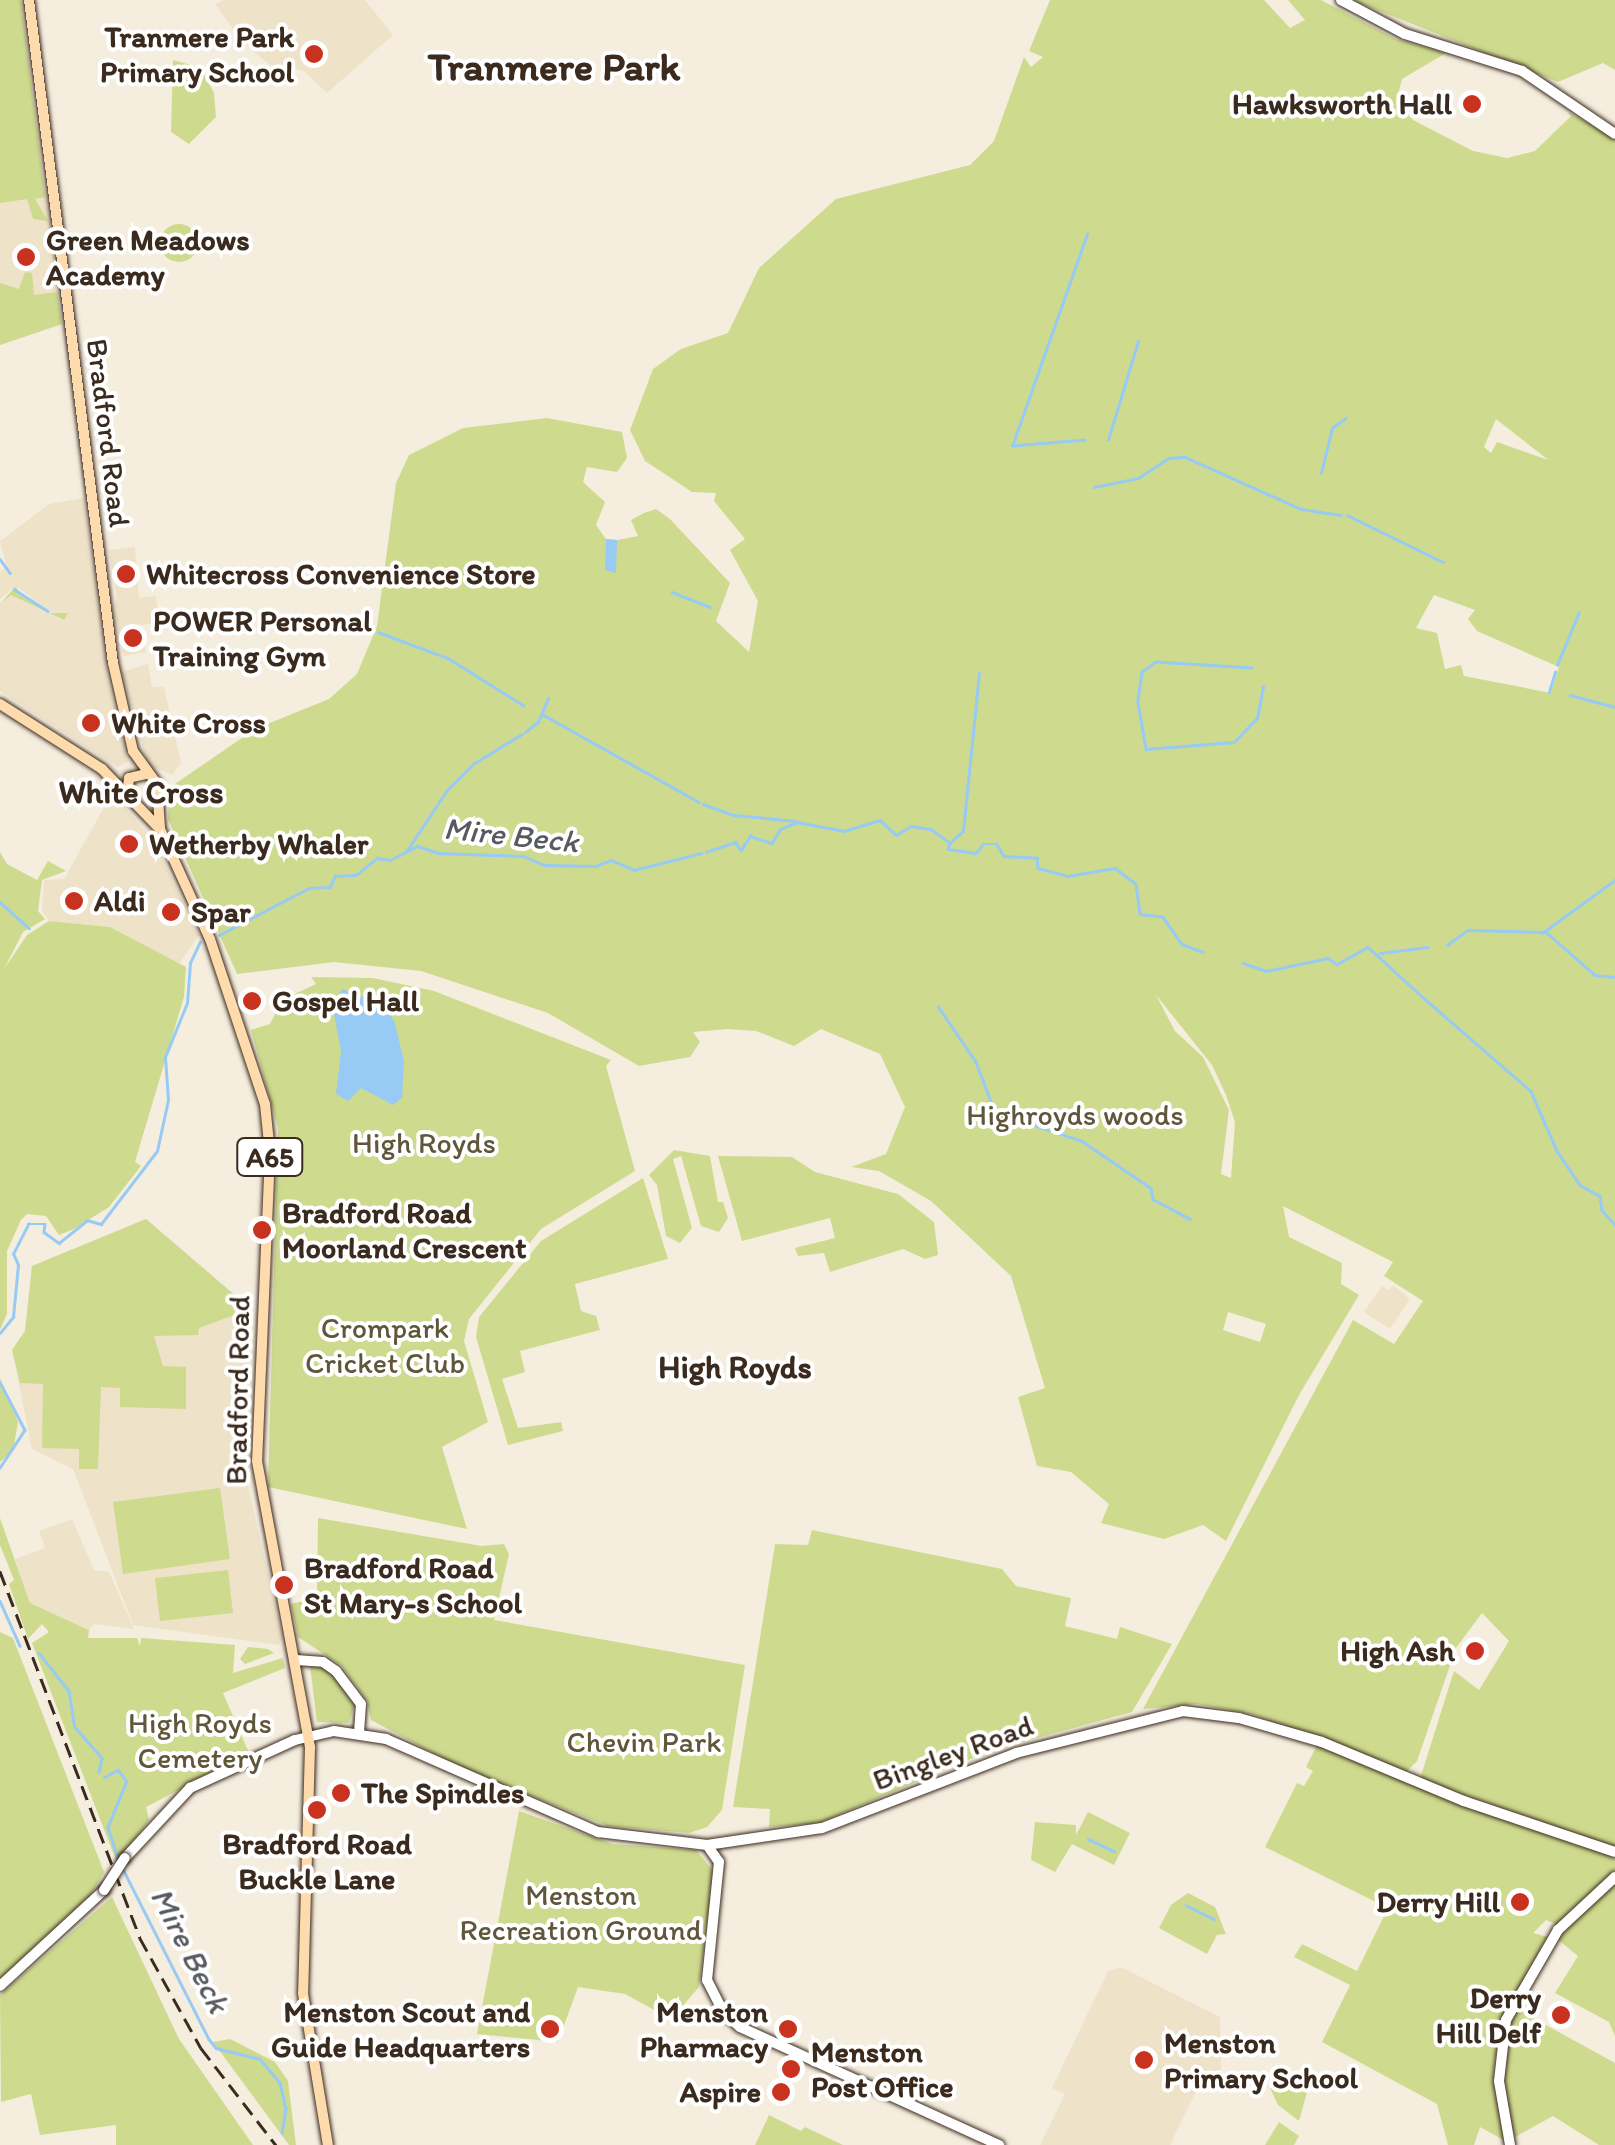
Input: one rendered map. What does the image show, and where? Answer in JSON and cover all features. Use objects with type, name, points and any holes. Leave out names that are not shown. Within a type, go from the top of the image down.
[{"type":"main road","name":"Bradford Road","points":[[29,0],[113,663],[133,751],[131,776]]},
{"type":"main road","name":"A65","points":[[0,704],[102,769],[139,804]]},
{"type":"main road","name":"Bradford Road","points":[[133,751],[147,774]]},
{"type":"main road","name":"A65","points":[[102,769],[131,776],[147,774],[156,784],[154,797]]},
{"type":"main road","points":[[128,797],[131,776]]},
{"type":"main road","name":"Bradford Road","points":[[154,797],[160,829],[216,954],[269,1127],[257,1462],[308,1736],[302,1973],[328,2145]]},
{"type":"main road","points":[[139,804],[154,797]]},
{"type":"main road","name":"Bradford Road","points":[[139,804],[160,829]]},
{"type":"street","points":[[1341,0],[1405,34],[1534,76],[1615,134]]},
{"type":"street","points":[[296,1660],[322,1662],[336,1671],[361,1704],[359,1733]]},
{"type":"street","name":"Bingley Road","points":[[308,1736],[359,1733],[598,1832],[707,1845],[822,1828],[1016,1753],[1183,1711],[1239,1718],[1322,1742],[1464,1801],[1615,1852]]},
{"type":"street","points":[[0,1986],[104,1890],[125,1858],[190,1788],[308,1736]]},
{"type":"street","points":[[707,1845],[719,1860],[709,1994],[740,2027],[999,2145]]},
{"type":"street","points":[[1510,2145],[1499,2080],[1506,2020],[1558,1930],[1615,1876]]},
{"type":"shaded area","points":[[0,0],[21,0],[62,324],[0,345]]},
{"type":"shaded area","name":"Tranmere Park Primary School","points":[[224,0],[365,0],[393,35],[327,93],[304,71],[270,65],[243,43],[215,4]]},
{"type":"shaded area","points":[[84,498],[108,680],[128,762],[118,767],[0,691],[0,604],[11,595],[63,620],[66,614],[51,612],[16,586],[0,599],[0,572],[6,566],[0,541],[49,504]]},
{"type":"shaded area","points":[[135,547],[139,598],[156,596],[159,623],[141,625],[146,652],[124,656],[112,610],[117,598],[109,550]]},
{"type":"shaded area","points":[[148,664],[152,687],[164,687],[181,763],[172,775],[148,765],[122,672]]},
{"type":"shaded area","points":[[112,793],[154,841],[199,935],[179,964],[110,927],[49,921],[42,911],[44,880],[64,879]]},
{"type":"shaded area","points":[[146,1219],[251,1309],[245,1473],[283,1639],[278,1645],[133,1625],[73,1469],[32,1449],[12,1350],[25,1331],[32,1266]]},
{"type":"shaded area","points":[[1393,1285],[1410,1299],[1390,1329],[1364,1312],[1382,1286],[1389,1290]]},
{"type":"shaded area","points":[[72,1519],[94,1570],[109,1572],[134,1629],[94,1624],[89,1630],[30,1603],[15,1559],[45,1548],[39,1531]]},
{"type":"shaded area","name":"Menston Primary School","points":[[1121,1967],[1220,2017],[1221,2069],[1198,2087],[1170,2145],[1040,2145],[1065,2094],[1052,2088],[1108,1971]]},
{"type":"green space","points":[[0,0],[21,0],[45,197],[35,199],[48,221],[33,219],[27,199],[0,203]]},
{"type":"green space","name":"Highroyds woods","points":[[1050,0],[1264,0],[1290,28],[1305,20],[1288,0],[1321,0],[1396,39],[1446,53],[1402,79],[1396,103],[1413,120],[1473,151],[1507,158],[1535,151],[1571,116],[1568,112],[1615,138],[1615,1848],[1420,1779],[1454,1671],[1479,1690],[1509,1641],[1482,1613],[1456,1648],[1417,1761],[1406,1772],[1255,1715],[1197,1704],[1143,1709],[1353,1320],[1394,1344],[1423,1301],[1384,1276],[1393,1262],[1283,1206],[1289,1237],[1342,1263],[1341,1284],[1359,1295],[1299,1395],[1226,1541],[1203,1525],[1164,1539],[1101,1523],[1109,1504],[1071,1472],[1037,1466],[1018,1397],[1045,1388],[1011,1276],[931,1201],[879,1171],[851,1167],[886,1154],[905,1107],[880,1054],[821,1029],[794,1046],[756,1031],[727,1029],[693,1032],[700,1042],[690,1057],[639,1066],[548,1013],[421,971],[334,962],[237,974],[168,819],[169,788],[255,729],[329,699],[357,674],[377,626],[396,483],[409,455],[463,428],[547,418],[622,432],[627,458],[617,472],[587,467],[583,482],[605,502],[596,525],[606,539],[617,540],[638,536],[631,520],[644,513],[656,509],[670,519],[730,583],[716,621],[749,652],[758,601],[730,550],[745,539],[714,501],[716,493],[692,492],[645,461],[630,430],[653,369],[681,349],[728,333],[759,268],[836,199],[970,165],[994,141],[1024,57],[1031,67],[1043,57],[1029,51]],"holes":[[[1496,419],[1548,460],[1497,442],[1491,453],[1484,447]],[[1434,595],[1475,610],[1468,619],[1477,631],[1559,667],[1551,693],[1464,676],[1461,665],[1445,669],[1437,633],[1416,628]],[[1156,995],[1212,1065],[1226,1095],[1235,1122],[1231,1178],[1221,1174],[1229,1110],[1203,1057],[1175,1031]],[[1228,1312],[1266,1324],[1260,1342],[1223,1330]]]},
{"type":"green space","points":[[1352,0],[1615,0],[1615,70],[1603,63],[1558,82]]},
{"type":"green space","points":[[173,60],[201,68],[214,93],[216,117],[189,144],[171,132]]},
{"type":"green space","points":[[179,224],[193,229],[198,243],[193,257],[179,262],[165,257],[160,243],[165,229]]},
{"type":"green space","points":[[25,272],[32,273],[34,295],[57,292],[62,324],[0,345],[0,283],[19,289]]},
{"type":"green space","points":[[16,586],[20,595],[51,613],[68,613],[64,620],[11,595],[0,604]]},
{"type":"green space","points":[[0,852],[7,864],[37,880],[48,861],[66,871],[42,880],[38,911],[45,919],[23,932],[4,969],[27,935],[49,921],[110,927],[186,967],[184,997],[135,1162],[141,1166],[109,1207],[74,1229],[59,1235],[46,1216],[27,1214],[21,1220],[7,1251],[7,1314],[0,1330]]},
{"type":"green space","name":"High Royds","points":[[311,977],[373,978],[434,991],[611,1060],[606,1066],[635,1171],[541,1229],[469,1319],[464,1341],[488,1422],[442,1447],[467,1529],[268,1487],[278,1128],[251,1030],[270,1024],[282,1000],[316,984]]},
{"type":"green space","points":[[674,1150],[710,1156],[718,1202],[723,1202],[728,1218],[719,1232],[701,1226],[681,1156],[673,1159],[692,1228],[680,1243],[666,1236],[657,1185],[649,1175]]},
{"type":"green space","points":[[718,1156],[792,1157],[815,1172],[898,1194],[934,1222],[938,1255],[925,1259],[903,1249],[830,1272],[824,1253],[798,1256],[795,1248],[835,1238],[830,1218],[742,1241]]},
{"type":"green space","points":[[643,1178],[668,1259],[575,1284],[581,1311],[596,1316],[600,1330],[520,1351],[525,1372],[502,1379],[518,1428],[561,1422],[563,1431],[508,1445],[476,1337],[479,1317],[541,1241]]},
{"type":"green space","points":[[146,1219],[251,1309],[199,1328],[198,1335],[154,1336],[163,1366],[186,1367],[186,1409],[120,1407],[120,1388],[101,1387],[98,1469],[79,1469],[79,1449],[42,1448],[43,1384],[20,1383],[12,1350],[25,1331],[32,1266]]},
{"type":"green space","points":[[0,1378],[18,1422],[13,1451],[0,1462]]},
{"type":"green space","points":[[220,1488],[230,1559],[123,1574],[113,1502]]},
{"type":"green space","name":"High Royds Cemetery","points":[[0,1518],[30,1603],[89,1630],[88,1638],[137,1638],[140,1646],[141,1638],[235,1645],[233,1673],[283,1658],[285,1668],[223,1693],[249,1753],[146,1807],[149,1820],[117,1863],[32,1643],[49,1632],[42,1624],[28,1639],[9,1584],[14,1580],[0,1545]]},
{"type":"green space","name":"Chevin Park","points":[[318,1518],[482,1546],[504,1544],[509,1554],[494,1620],[745,1665],[722,1810],[707,1827],[689,1833],[608,1826],[465,1770],[371,1720],[367,1701],[342,1666],[298,1637],[291,1604],[317,1598]]},
{"type":"green space","points":[[812,1530],[1002,1569],[1016,1586],[1071,1598],[1065,1626],[1117,1639],[1120,1627],[1172,1644],[1132,1712],[989,1751],[819,1823],[769,1827],[770,1809],[733,1807],[775,1544],[808,1545]]},
{"type":"green space","points":[[228,1570],[233,1613],[160,1621],[155,1578]]},
{"type":"green space","points":[[0,1632],[13,1638],[104,1872],[80,1914],[0,1981]]},
{"type":"green space","points":[[248,1647],[274,1653],[245,1664],[240,1659]]},
{"type":"green space","points":[[310,1666],[331,1671],[355,1703],[349,1723],[317,1722]]},
{"type":"green space","points":[[1317,1745],[1615,1856],[1615,1872],[1560,1926],[1546,1920],[1533,1933],[1548,1937],[1514,1995],[1498,2038],[1494,2073],[1509,2143],[1480,2127],[1474,2145],[1448,2145],[1437,2104],[1322,2042],[1350,1985],[1294,1957],[1302,1944],[1357,1971],[1388,1908],[1265,1847],[1297,1783],[1304,1786],[1313,1771],[1306,1767]]},
{"type":"green space","name":"Menston Recreation Ground","points":[[519,1811],[613,1844],[696,1850],[714,1872],[699,1987],[680,2009],[667,2017],[625,1994],[578,1987],[558,2042],[477,2034]]},
{"type":"green space","points":[[1088,1812],[1130,1833],[1114,1865],[1072,1844],[1055,1872],[1031,1860],[1035,1822],[1076,1825],[1076,1835]]},
{"type":"green space","points":[[1615,1881],[1615,2036],[1609,2022],[1555,1993],[1578,1956],[1557,1939]]},
{"type":"green space","points":[[1188,1893],[1215,1907],[1226,1934],[1217,1935],[1207,1954],[1159,1928],[1171,1905]]},
{"type":"green space","points":[[112,1897],[179,2039],[253,2145],[116,2145],[116,2125],[40,2135],[31,2094],[1,2102],[0,1995]]},
{"type":"green space","points":[[1515,2008],[1615,2063],[1615,2145],[1599,2145],[1553,2116],[1515,2137],[1499,2081]]},
{"type":"green space","points":[[230,2039],[275,2062],[288,2081],[296,2145],[289,2145],[213,2042]]},
{"type":"green space","points":[[1311,2078],[1299,2121],[1278,2105],[1270,2088]]},
{"type":"green space","points":[[769,2115],[801,2131],[805,2127],[843,2145],[755,2145]]},
{"type":"green space","points":[[1279,2122],[1299,2136],[1294,2145],[1265,2145]]},
{"type":"water","points":[[606,539],[617,540],[616,573],[605,570]]},
{"type":"water","points":[[342,989],[379,1003],[394,1020],[404,1061],[402,1098],[393,1105],[361,1088],[348,1101],[336,1094],[341,1051],[333,1009]]},
{"type":"waterway","points":[[1085,440],[1012,446],[1087,234]]},
{"type":"waterway","points":[[1108,440],[1138,341]]},
{"type":"waterway","points":[[1321,473],[1332,428],[1346,418]]},
{"type":"waterway","points":[[1094,487],[1138,478],[1169,458],[1185,457],[1301,509],[1341,515]]},
{"type":"waterway","points":[[1347,515],[1443,562]]},
{"type":"waterway","points":[[0,559],[10,573]]},
{"type":"waterway","points":[[14,589],[48,611]]},
{"type":"waterway","points":[[672,592],[710,607]]},
{"type":"waterway","points":[[1557,665],[1579,612]]},
{"type":"waterway","points":[[378,632],[448,658],[523,705]]},
{"type":"waterway","points":[[1252,668],[1156,662],[1142,672],[1138,702],[1146,749],[1234,742],[1257,718],[1263,687]]},
{"type":"waterway","points":[[1549,692],[1555,672]]},
{"type":"waterway","points":[[950,843],[963,831],[979,674]]},
{"type":"waterway","points":[[1570,695],[1615,707]]},
{"type":"waterway","points":[[525,732],[538,722],[548,698]]},
{"type":"waterway","points":[[542,714],[699,802]]},
{"type":"waterway","points":[[406,852],[447,790],[473,764],[522,734]]},
{"type":"waterway","points":[[703,804],[734,815],[796,821]]},
{"type":"waterway","name":"Mire Beck","points":[[706,852],[735,842],[741,850],[750,836],[772,843],[780,829],[797,822],[844,831],[880,820],[896,835],[911,826],[931,829],[950,843],[948,849],[976,853],[983,844],[997,844],[1004,856],[1037,858],[1038,868],[1068,876],[1115,868],[1136,884],[1140,914],[1163,917],[1182,944],[1203,952]]},
{"type":"waterway","name":"Mire Beck","points":[[219,935],[309,888],[330,887],[335,876],[356,875],[377,858],[390,860],[418,846],[438,853],[523,856],[544,865],[596,866],[611,860],[634,870],[701,853]]},
{"type":"waterway","points":[[1542,933],[1615,880]]},
{"type":"waterway","points":[[0,902],[29,928]]},
{"type":"waterway","points":[[1447,945],[1468,930],[1546,932],[1595,975],[1615,977]]},
{"type":"waterway","name":"Mire Beck","points":[[0,1333],[13,1317],[18,1265],[13,1254],[28,1224],[45,1224],[44,1232],[59,1243],[87,1220],[101,1224],[157,1151],[168,1100],[165,1057],[187,1003],[190,963],[200,942]]},
{"type":"waterway","name":"Mire Beck","points":[[1243,963],[1266,971],[1328,958],[1337,964],[1368,947],[1415,990]]},
{"type":"waterway","points":[[1380,953],[1428,947]]},
{"type":"waterway","name":"Mire Beck","points":[[1417,992],[1531,1091],[1557,1151],[1580,1185],[1600,1196],[1602,1210],[1615,1225]]},
{"type":"waterway","points":[[938,1006],[976,1062],[995,1112],[1082,1141],[1151,1188],[1153,1199],[1190,1219]]},
{"type":"waterway","name":"Mire Beck","points":[[0,1382],[25,1430],[0,1468]]},
{"type":"waterway","name":"Mire Beck","points":[[0,1601],[20,1646]]},
{"type":"waterway","name":"Mire Beck","points":[[39,1653],[69,1691],[75,1727],[102,1758],[99,1772]]},
{"type":"waterway","name":"Mire Beck","points":[[104,1777],[118,1770],[127,1781],[108,1827],[118,1857]]},
{"type":"waterway","points":[[1088,1839],[1114,1851]]},
{"type":"waterway","name":"Mire Beck","points":[[123,1869],[209,2039],[216,2048],[260,2059],[280,2083],[286,2108],[282,2133]]},
{"type":"waterway","points":[[1186,1905],[1214,1919]]},
{"type":"railway","points":[[0,1571],[140,1938],[201,2048],[276,2145]]},
{"type":"place","name":"Tranmere Park Primary School","points":[[314,54]]},
{"type":"place","name":"Hawksworth Hall","points":[[1472,104]]},
{"type":"place","name":"Green Meadows Academy","points":[[26,257]]},
{"type":"place","name":"Whitecross Convenience Store","points":[[126,574]]},
{"type":"place","name":"POWER Personal Training Gym","points":[[133,638]]},
{"type":"place","name":"White Cross","points":[[91,723]]},
{"type":"place","name":"Wetherby Whaler","points":[[129,844]]},
{"type":"place","name":"Aldi","points":[[74,901]]},
{"type":"place","name":"Spar","points":[[171,912]]},
{"type":"place","name":"Gospel Hall","points":[[252,1001]]},
{"type":"place","name":"Bradford Road Moorland Crescent","points":[[262,1230]]},
{"type":"place","name":"Bradford Road St Mary-s School","points":[[284,1585]]},
{"type":"place","name":"High Ash","points":[[1475,1651]]},
{"type":"place","name":"The Spindles","points":[[341,1793]]},
{"type":"place","name":"Bradford Road Buckle Lane","points":[[317,1810]]},
{"type":"place","name":"Derry Hill","points":[[1520,1902]]},
{"type":"place","name":"Derry Hill Delf","points":[[1561,2015]]},
{"type":"place","name":"Menston Scout and Guide Headquarters","points":[[550,2029]]},
{"type":"place","name":"Menston Pharmacy","points":[[788,2029]]},
{"type":"place","name":"Menston Primary School","points":[[1144,2060]]},
{"type":"place","name":"Menston Post Office","points":[[791,2069]]},
{"type":"place","name":"Aspire","points":[[781,2092]]},
{"type":"district","name":"Tranmere Park","points":[[554,66]]},
{"type":"district","name":"White Cross","points":[[141,792]]},
{"type":"district","name":"High Royds","points":[[735,1367]]},
{"type":"park label","name":"Crompark Cricket Club","points":[[385,1345]]}]
